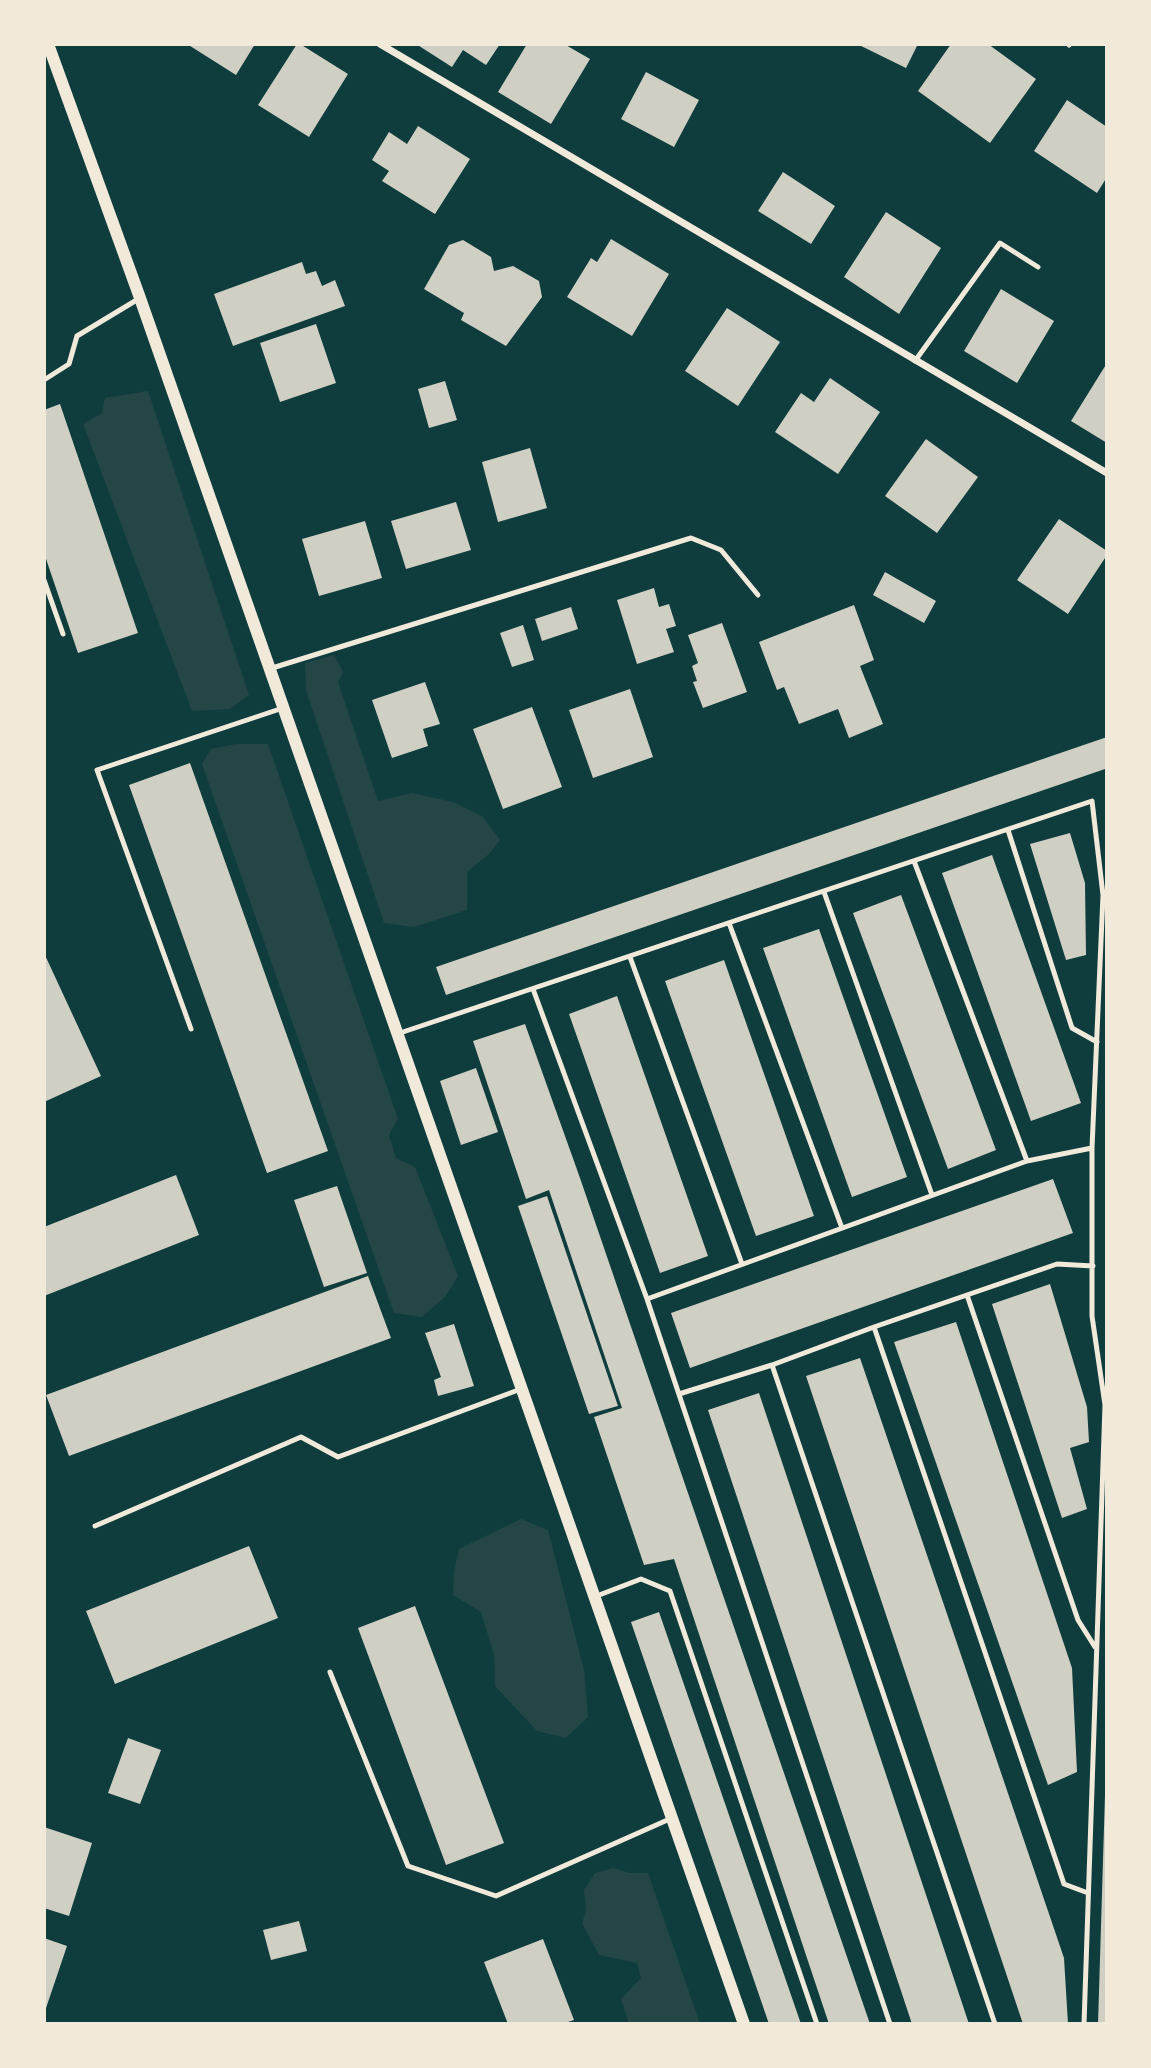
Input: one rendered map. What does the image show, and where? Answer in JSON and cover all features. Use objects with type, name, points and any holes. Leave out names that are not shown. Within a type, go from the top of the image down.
[{"type":"street","points":[[48,44],[744,2024]]},
{"type":"street","points":[[380,44],[1107,473]]},
{"type":"lane","points":[[915,361],[1000,243],[1038,267]]},
{"type":"lane","points":[[44,380],[69,365],[77,336],[139,298]]},
{"type":"lane","points":[[269,669],[691,538],[721,550],[758,595]]},
{"type":"lane","points":[[44,580],[64,634]]},
{"type":"lane","points":[[191,1029],[97,771],[283,708]]},
{"type":"lane","points":[[397,1034],[1092,801],[1103,895],[1092,1148],[1092,1316],[1105,1405],[1084,2024]]},
{"type":"lane","points":[[1008,830],[1072,1028],[1097,1042]]},
{"type":"lane","points":[[914,861],[1027,1161]]},
{"type":"lane","points":[[824,892],[932,1195]]},
{"type":"lane","points":[[729,923],[842,1228]]},
{"type":"lane","points":[[630,957],[742,1265]]},
{"type":"lane","points":[[533,989],[647,1299],[890,2024]]},
{"type":"lane","points":[[647,1299],[1027,1161],[1092,1148]]},
{"type":"lane","points":[[679,1394],[772,1365],[1057,1264],[1093,1266]]},
{"type":"lane","points":[[967,1295],[1078,1620],[1096,1648]]},
{"type":"lane","points":[[874,1327],[1064,1884],[1088,1893]]},
{"type":"lane","points":[[772,1365],[995,2024]]},
{"type":"lane","points":[[95,1526],[301,1437],[338,1457],[522,1389]]},
{"type":"lane","points":[[594,1598],[641,1579],[670,1591],[817,2024]]},
{"type":"lane","points":[[330,1672],[408,1866],[496,1896],[672,1818]]},
{"type":"shaded area","points":[[148,391],[249,695],[230,709],[192,711],[83,424],[102,413],[105,398]]},
{"type":"shaded area","points":[[334,655],[343,672],[338,682],[378,801],[412,793],[453,802],[482,816],[500,840],[489,854],[467,872],[467,910],[414,927],[384,923],[306,690],[305,663]]},
{"type":"shaded area","points":[[236,744],[268,744],[398,1119],[389,1135],[396,1158],[415,1167],[458,1276],[445,1297],[422,1317],[394,1313],[202,764],[211,749]]},
{"type":"shaded area","points":[[521,1519],[548,1530],[584,1670],[588,1717],[566,1738],[537,1731],[495,1686],[494,1655],[481,1612],[453,1595],[459,1549]]},
{"type":"shaded area","points":[[613,1868],[629,1873],[648,1873],[700,2024],[629,2024],[621,1999],[641,1978],[637,1963],[599,1955],[582,1923],[586,1911],[584,1890],[595,1873]]},
{"type":"building","points":[[187,44],[255,44],[236,75]]},
{"type":"building","points":[[297,44],[348,74],[309,137],[258,105]]},
{"type":"building","points":[[416,44],[500,44],[486,65],[463,50],[452,67]]},
{"type":"building","points":[[527,44],[564,44],[590,59],[551,124],[498,92]]},
{"type":"building","points":[[857,44],[918,44],[906,68]]},
{"type":"building","points":[[951,44],[988,44],[1036,79],[990,143],[918,91]]},
{"type":"building","points":[[646,72],[699,100],[674,147],[621,119]]},
{"type":"building","points":[[1067,100],[1107,127],[1107,177],[1097,193],[1034,151]]},
{"type":"building","points":[[418,126],[470,159],[435,214],[382,181],[389,171],[372,160],[389,132],[407,144]]},
{"type":"building","points":[[783,172],[835,206],[811,244],[758,211]]},
{"type":"building","points":[[886,212],[941,248],[899,314],[844,277]]},
{"type":"building","points":[[611,239],[669,274],[632,336],[567,297],[591,258],[597,262]]},
{"type":"building","points":[[463,240],[491,257],[494,271],[513,266],[539,281],[542,297],[506,346],[461,320],[464,313],[424,289],[449,245]]},
{"type":"building","points":[[302,262],[306,274],[316,271],[322,286],[335,280],[345,306],[233,346],[214,294]]},
{"type":"building","points":[[1001,289],[1054,321],[1017,383],[964,351]]},
{"type":"building","points":[[727,308],[780,342],[738,406],[685,371]]},
{"type":"building","points":[[316,324],[336,383],[280,402],[260,343]]},
{"type":"building","points":[[1107,363],[1107,443],[1071,421]]},
{"type":"building","points":[[830,378],[880,412],[838,474],[775,432],[801,393],[814,402]]},
{"type":"building","points":[[445,381],[457,420],[429,428],[418,389]]},
{"type":"building","points":[[60,404],[138,633],[78,653],[44,553],[44,410]]},
{"type":"building","points":[[926,439],[978,477],[937,533],[885,496]]},
{"type":"building","points":[[530,448],[547,508],[498,522],[482,462]]},
{"type":"building","points":[[456,502],[471,550],[406,569],[391,521]]},
{"type":"building","points":[[1059,519],[1107,551],[1107,555],[1068,614],[1017,580]]},
{"type":"building","points":[[365,521],[382,578],[319,596],[302,539]]},
{"type":"building","points":[[885,572],[936,601],[924,623],[873,595]]},
{"type":"building","points":[[654,588],[659,607],[669,604],[676,626],[666,629],[674,652],[637,664],[617,600]]},
{"type":"building","points":[[854,605],[874,660],[860,666],[883,724],[849,738],[838,709],[799,724],[784,687],[777,690],[759,642]]},
{"type":"building","points":[[571,607],[578,629],[542,641],[535,619]]},
{"type":"building","points":[[722,623],[747,692],[703,708],[693,682],[697,681],[692,666],[698,663],[688,635]]},
{"type":"building","points":[[523,625],[534,660],[512,667],[500,633]]},
{"type":"building","points":[[425,682],[440,724],[423,729],[428,746],[392,758],[372,700]]},
{"type":"building","points":[[630,689],[653,757],[593,778],[569,710]]},
{"type":"building","points":[[532,707],[562,787],[503,809],[473,729]]},
{"type":"building","points":[[1107,737],[1107,772],[1105,769],[446,995],[436,967]]},
{"type":"building","points":[[190,763],[328,1151],[267,1173],[129,785]]},
{"type":"building","points":[[1070,833],[1085,883],[1086,955],[1066,960],[1030,844]]},
{"type":"building","points":[[992,855],[1081,1103],[1031,1121],[942,873]]},
{"type":"building","points":[[901,895],[996,1150],[948,1169],[853,913]]},
{"type":"building","points":[[819,929],[907,1177],[852,1197],[763,948]]},
{"type":"building","points":[[44,953],[101,1076],[44,1102]]},
{"type":"building","points":[[724,960],[814,1216],[756,1236],[665,981]]},
{"type":"building","points":[[617,996],[708,1256],[660,1273],[569,1014]]},
{"type":"building","points":[[525,1024],[870,2024],[829,2024],[674,1559],[644,1565],[594,1417],[622,1408],[549,1190],[526,1199],[473,1041]]},
{"type":"building","points":[[476,1068],[498,1132],[461,1145],[440,1081]]},
{"type":"building","points":[[176,1175],[199,1235],[44,1296],[44,1227]]},
{"type":"building","points":[[1053,1179],[1073,1233],[690,1368],[671,1313]]},
{"type":"building","points":[[337,1186],[367,1273],[324,1287],[294,1200]]},
{"type":"building","points":[[547,1196],[618,1406],[589,1414],[518,1206]]},
{"type":"building","points":[[368,1276],[391,1338],[69,1456],[46,1395]]},
{"type":"building","points":[[1050,1284],[1087,1407],[1089,1442],[1070,1448],[1087,1509],[1062,1518],[992,1304]]},
{"type":"building","points":[[956,1322],[1072,1668],[1077,1772],[1048,1785],[894,1342]]},
{"type":"building","points":[[454,1324],[474,1386],[438,1396],[434,1380],[441,1377],[425,1333]]},
{"type":"building","points":[[860,1358],[1064,1958],[1068,2024],[1023,2024],[806,1376]]},
{"type":"building","points":[[759,1393],[969,2024],[912,2024],[708,1410]]},
{"type":"building","points":[[249,1546],[278,1618],[115,1684],[86,1611]]},
{"type":"building","points":[[415,1606],[504,1843],[446,1865],[358,1628]]},
{"type":"building","points":[[659,1612],[801,2024],[769,2024],[631,1622]]},
{"type":"building","points":[[128,1738],[161,1750],[140,1804],[108,1793]]},
{"type":"building","points":[[1105,1795],[1107,2024],[1098,2024]]},
{"type":"building","points":[[44,1827],[92,1843],[69,1916],[44,1908]]},
{"type":"building","points":[[299,1921],[307,1951],[271,1960],[263,1930]]},
{"type":"building","points":[[44,1938],[67,1946],[44,2014]]},
{"type":"building","points":[[543,1939],[574,2020],[562,2024],[508,2024],[484,1962]]}]
